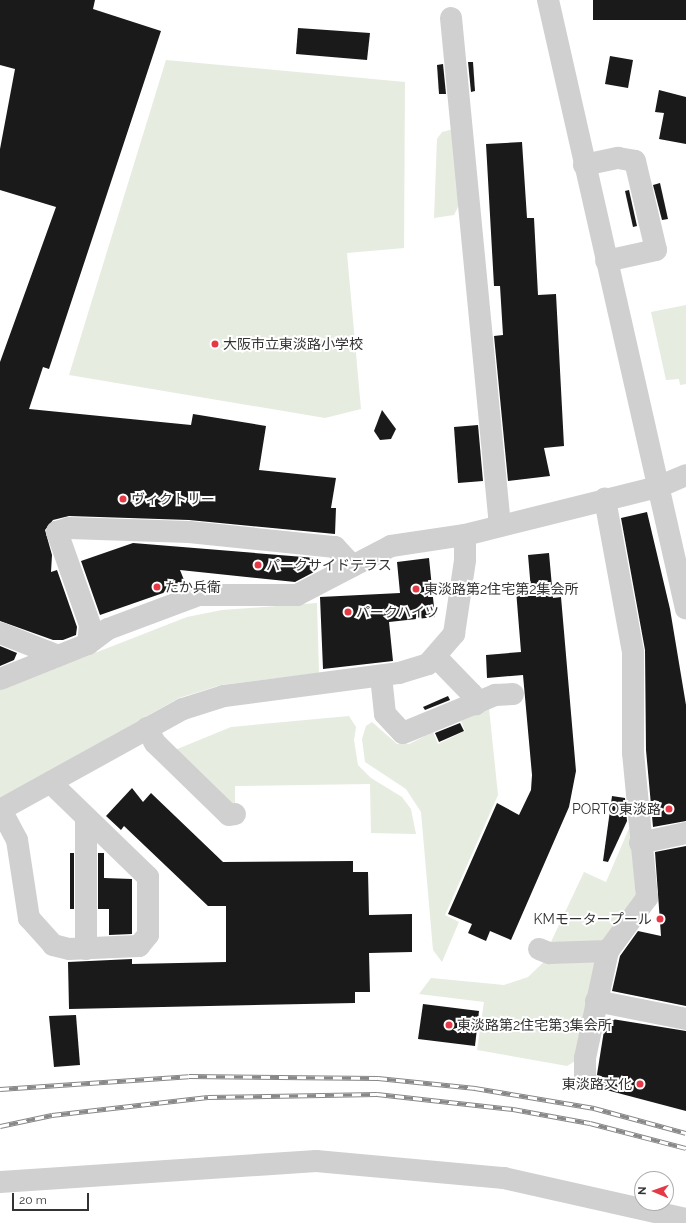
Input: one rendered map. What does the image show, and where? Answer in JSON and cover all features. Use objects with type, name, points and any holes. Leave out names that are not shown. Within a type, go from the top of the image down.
[{"type":"street","points":[[548,0],[686,609]]},
{"type":"street","points":[[451,18],[500,526]]},
{"type":"street","points":[[584,164],[618,158],[635,161],[656,250],[606,261]]},
{"type":"street","points":[[0,679],[88,644],[108,629],[199,595],[296,595],[391,546],[465,535],[658,487],[686,475]]},
{"type":"street","points":[[585,1079],[585,1058],[596,1001],[608,951],[647,898],[640,843],[633,753],[633,652],[605,499]]},
{"type":"street","points":[[88,644],[90,625],[57,532],[69,528],[189,532],[335,547],[353,566]]},
{"type":"street","points":[[50,782],[144,873],[150,890],[148,935],[143,944],[134,948],[86,949],[53,945],[23,924],[17,840],[0,810],[50,782],[147,728],[183,709],[224,696],[381,676],[414,670],[437,658],[454,634],[457,622],[465,535]]},
{"type":"street","points":[[0,633],[58,656]]},
{"type":"street","points":[[437,658],[472,694],[476,704]]},
{"type":"street","points":[[381,676],[385,714],[403,733],[495,696],[513,694]]},
{"type":"street","points":[[147,728],[155,743],[228,815],[235,814]]},
{"type":"street","points":[[86,818],[86,949]]},
{"type":"street","points":[[640,843],[686,833]]},
{"type":"street","points":[[539,948],[549,953],[608,951]]},
{"type":"street","points":[[596,1001],[686,1019]]},
{"type":"street","points":[[0,1182],[316,1161],[504,1178],[686,1219]]},
{"type":"shaded area","points":[[166,60],[405,82],[404,248],[347,253],[361,409],[325,418],[69,375]]},
{"type":"shaded area","points":[[454,129],[459,205],[454,215],[434,218],[437,139],[442,132]]},
{"type":"shaded area","points":[[686,305],[686,384],[680,385],[679,379],[666,380],[651,312]]},
{"type":"shaded area","points":[[317,603],[319,673],[221,685],[179,698],[0,799],[0,690],[187,617],[222,610]]},
{"type":"shaded area","points":[[489,708],[498,795],[445,915],[459,922],[442,962],[433,950],[421,812],[406,789],[365,762],[362,739],[366,726],[372,722],[397,744],[409,744],[433,732],[438,744],[465,731],[461,721]]},
{"type":"shaded area","points":[[349,716],[356,727],[354,740],[358,765],[371,778],[402,797],[411,809],[416,834],[371,833],[370,784],[235,786],[235,809],[175,750],[231,727]]},
{"type":"shaded area","points":[[630,826],[636,898],[577,1060],[567,1066],[477,1050],[484,1002],[419,994],[431,978],[504,985],[528,977],[549,957],[550,944],[584,872],[606,882]]},
{"type":"building","points":[[0,0],[95,0],[93,9],[161,31],[49,369],[43,367],[29,409],[191,425],[193,414],[266,426],[259,470],[336,478],[331,508],[336,508],[335,534],[189,520],[69,516],[53,520],[45,530],[52,555],[51,572],[57,570],[77,627],[76,635],[63,640],[53,640],[0,621],[0,362],[56,207],[0,190],[0,149],[15,69],[0,65]]},
{"type":"building","points":[[593,0],[686,0],[686,20],[593,20]]},
{"type":"building","points":[[298,28],[370,33],[367,60],[296,54]]},
{"type":"building","points":[[610,56],[633,60],[628,88],[605,84]]},
{"type":"building","points":[[468,62],[473,62],[475,91],[471,92]]},
{"type":"building","points":[[443,64],[446,94],[439,94],[437,65]]},
{"type":"building","points":[[659,90],[686,97],[686,144],[659,139],[664,113],[655,112]]},
{"type":"building","points":[[522,142],[527,218],[534,218],[538,295],[556,294],[564,446],[544,448],[550,476],[508,481],[494,336],[503,335],[500,286],[494,286],[486,144]]},
{"type":"building","points":[[660,183],[668,219],[662,220],[653,185]]},
{"type":"building","points":[[629,190],[637,226],[633,227],[625,191]]},
{"type":"building","points":[[382,410],[396,429],[391,439],[380,440],[374,431]]},
{"type":"building","points":[[478,425],[483,481],[458,483],[454,427]]},
{"type":"building","points":[[647,512],[670,609],[686,705],[686,821],[653,827],[646,750],[645,650],[621,518]]},
{"type":"building","points":[[133,543],[316,558],[314,572],[295,582],[180,570],[186,585],[100,615],[81,561]]},
{"type":"building","points":[[549,553],[553,598],[561,597],[576,771],[569,807],[511,940],[490,931],[486,941],[468,933],[472,924],[448,914],[497,803],[519,815],[531,790],[532,775],[523,675],[487,678],[486,655],[521,652],[516,590],[531,590],[528,555]]},
{"type":"building","points":[[429,558],[435,617],[389,622],[393,661],[323,669],[320,597],[400,593],[397,562]]},
{"type":"building","points":[[0,646],[17,653],[14,660],[0,666]]},
{"type":"building","points":[[448,696],[450,700],[425,710],[423,707]]},
{"type":"building","points":[[460,723],[464,731],[439,742],[435,733]]},
{"type":"building","points":[[132,788],[143,802],[151,793],[223,862],[353,861],[353,872],[368,872],[369,915],[412,914],[412,952],[369,953],[370,992],[355,992],[355,1003],[69,1009],[68,962],[132,959],[132,964],[226,962],[226,906],[208,906],[124,826],[121,830],[106,816]]},
{"type":"building","points":[[612,796],[625,798],[627,821],[608,862],[603,861]]},
{"type":"building","points":[[686,846],[686,1006],[612,991],[620,956],[638,931],[661,936],[655,852]]},
{"type":"building","points":[[70,853],[74,853],[74,909],[70,909]]},
{"type":"building","points":[[98,853],[104,853],[104,878],[132,879],[132,934],[109,935],[109,909],[98,909]]},
{"type":"building","name":"東淡路第2住宅第3集会所","points":[[423,1004],[479,1011],[475,1046],[418,1039]]},
{"type":"building","points":[[76,1015],[80,1065],[54,1067],[49,1016]]},
{"type":"building","points":[[606,1018],[686,1031],[686,1111],[595,1087]]},
{"type":"railway","points":[[0,1089],[189,1076],[378,1078],[475,1088],[594,1108],[686,1133]]},
{"type":"railway","points":[[0,1126],[52,1115],[208,1097],[377,1094],[513,1109],[590,1123],[686,1148]]},
{"type":"place","name":"大阪市立東淡路小学校","points":[[215,344]]},
{"type":"place","name":"ヴィクトリー","points":[[123,499]]},
{"type":"place","name":"パークサイドテラス","points":[[258,565]]},
{"type":"place","name":"たか兵衛","points":[[157,587]]},
{"type":"place","name":"東淡路第2住宅第2集会所","points":[[416,589]]},
{"type":"place","name":"パークハイツ","points":[[348,612]]},
{"type":"place","name":"PORTO東淡路","points":[[669,809]]},
{"type":"place","name":"KMモータープール","points":[[660,919]]},
{"type":"place","name":"東淡路第2住宅第3集会所","points":[[449,1025]]},
{"type":"place","name":"東淡路文化","points":[[640,1084]]}]
